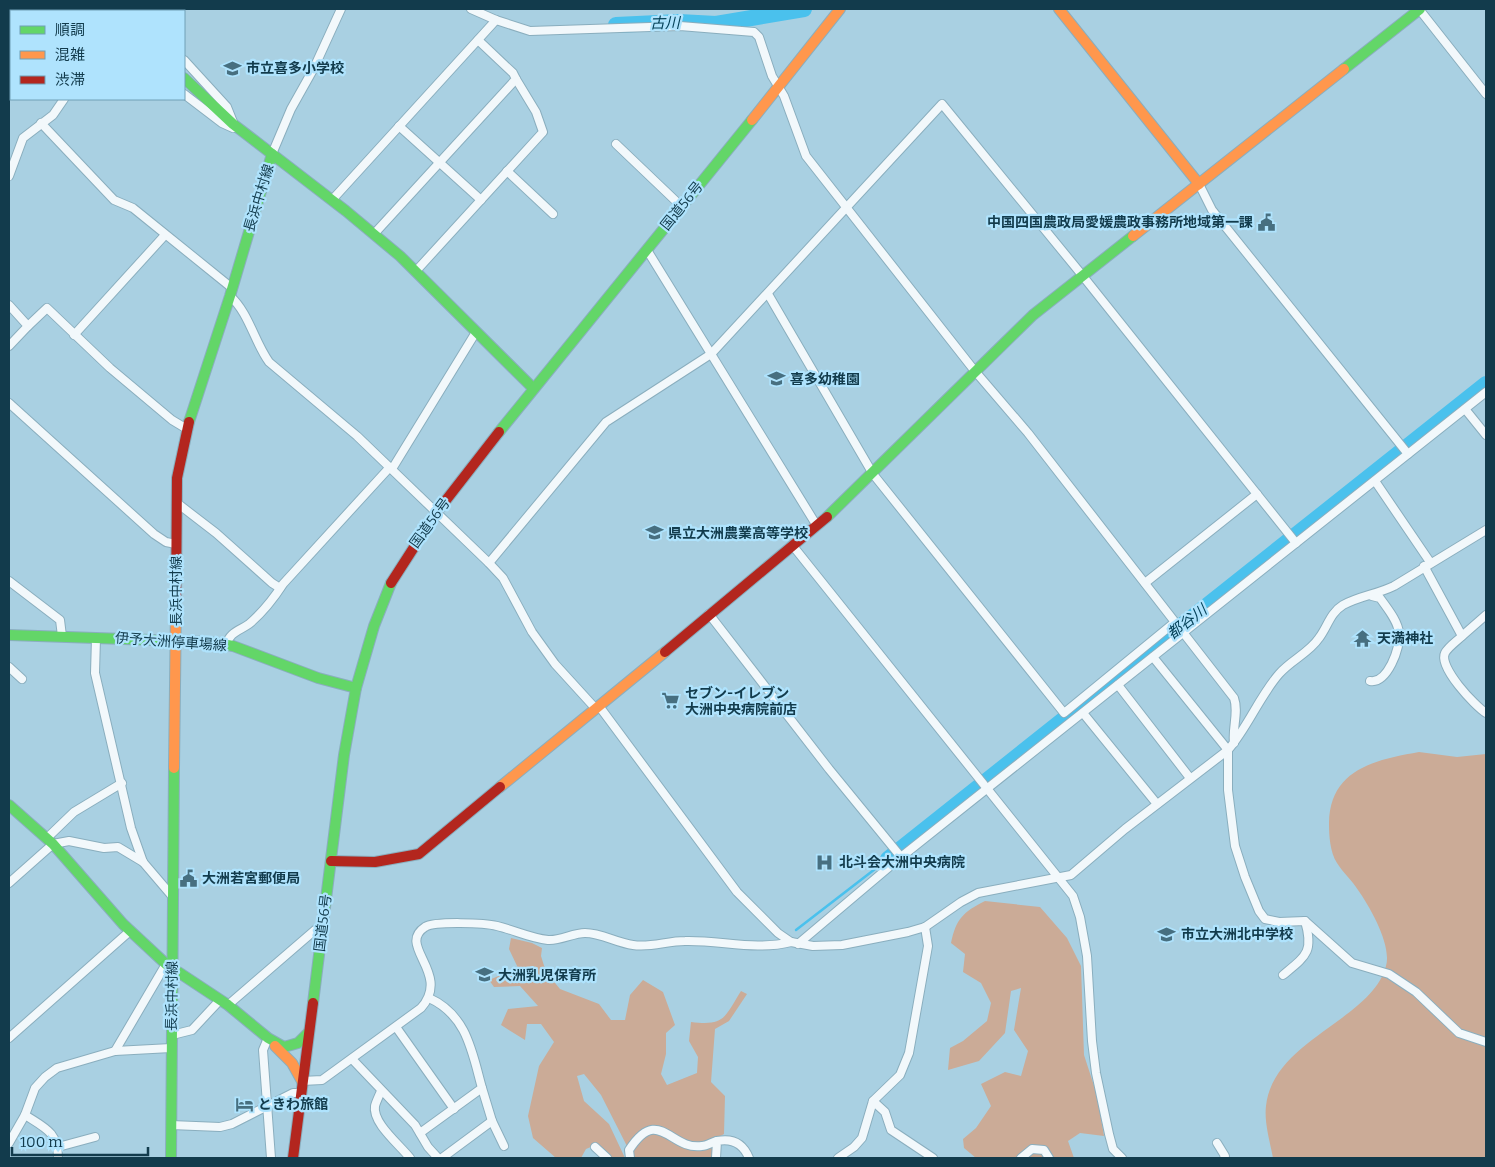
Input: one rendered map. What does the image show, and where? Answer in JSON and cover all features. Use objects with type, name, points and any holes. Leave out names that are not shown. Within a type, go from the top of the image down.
[{"type":"main road","name":"国道56号","points":[[293,1158],[344,755],[356,688],[374,626],[389,587],[436,513],[533,388],[647,250],[840,9]]},
{"type":"main road","points":[[1059,9],[1199,184]]},
{"type":"main road","points":[[331,861],[374,863],[398,861],[419,854],[817,526],[873,474],[974,370],[1033,315],[1419,9]]},
{"type":"main road","name":"長浜中村線","points":[[171,1158],[172,1035],[170,967],[177,478],[187,428],[231,292],[272,154],[233,124],[185,79]]},
{"type":"main road","points":[[272,154],[374,234],[416,272],[533,388]]},
{"type":"main road","name":"伊予大洲停車場線","points":[[9,635],[211,642],[226,645],[318,678],[356,688]]},
{"type":"main road","points":[[9,805],[50,841],[130,931],[170,967],[224,1002],[268,1038],[292,1063],[302,1081]]},
{"type":"main road","points":[[268,1038],[284,1047],[294,1045],[304,1039],[309,1032]]},
{"type":"street","points":[[272,154],[341,9]]},
{"type":"street","points":[[471,9],[496,20],[530,31],[680,26],[754,32],[759,36],[806,156],[974,370],[1028,433],[1234,698],[1237,704],[1233,732],[1234,743]]},
{"type":"street","points":[[1419,9],[1486,94]]},
{"type":"street","points":[[332,200],[496,20]]},
{"type":"street","points":[[416,272],[543,132],[536,112],[513,73],[478,40]]},
{"type":"street","points":[[185,61],[227,107],[233,124]]},
{"type":"street","points":[[374,234],[516,79]]},
{"type":"street","points":[[187,97],[201,95],[208,85]]},
{"type":"street","points":[[187,97],[222,123],[247,135]]},
{"type":"street","points":[[9,176],[19,144],[41,123],[53,115],[63,100]]},
{"type":"street","points":[[489,563],[606,422],[711,354],[942,104],[1082,275],[1293,539]]},
{"type":"street","points":[[41,123],[114,200],[133,208],[195,256],[231,292],[262,351],[270,362],[391,468],[503,578],[532,632],[554,664],[598,708],[737,892],[778,933],[794,943]]},
{"type":"street","points":[[399,126],[481,200]]},
{"type":"street","points":[[616,144],[681,206]]},
{"type":"street","points":[[507,171],[553,214]]},
{"type":"street","points":[[1199,184],[1212,210],[1405,451]]},
{"type":"street","points":[[74,335],[166,235]]},
{"type":"street","points":[[647,250],[817,526]]},
{"type":"street","points":[[768,294],[873,474],[1068,717]]},
{"type":"street","points":[[9,305],[28,326]]},
{"type":"street","points":[[9,346],[47,308],[74,335],[172,420],[187,428]]},
{"type":"street","points":[[226,645],[229,637],[249,624],[391,468],[476,332]]},
{"type":"street","points":[[794,943],[898,853],[985,785],[1179,627],[1293,539],[1375,480],[1405,451],[1485,396]]},
{"type":"street","points":[[9,403],[154,534],[166,542],[176,544]]},
{"type":"street","points":[[1465,409],[1486,435]]},
{"type":"street","points":[[1375,480],[1427,564],[1462,636]]},
{"type":"street","points":[[1145,583],[1257,494]]},
{"type":"street","points":[[177,504],[180,504],[216,533],[280,588]]},
{"type":"street","points":[[302,1081],[322,1080],[421,1008],[429,998],[431,975],[416,943],[419,933],[426,926],[441,922],[495,925],[551,940],[584,933],[631,945],[646,946],[686,941],[737,946],[776,946],[794,943],[813,946],[842,944],[924,927],[960,902],[978,893],[1071,875],[1157,804],[1228,750],[1277,676],[1288,663],[1309,650],[1320,638],[1330,616],[1343,605],[1394,586],[1427,564],[1486,530]]},
{"type":"street","points":[[793,546],[1073,896],[1080,917],[1088,956],[1092,1042],[1096,1073],[1113,1150],[1119,1157]]},
{"type":"street","points":[[9,581],[60,620],[62,636]]},
{"type":"street","points":[[1370,595],[1380,598],[1399,632],[1398,648],[1389,671],[1379,680],[1370,681]]},
{"type":"street","points":[[709,614],[829,769],[898,853]]},
{"type":"street","points":[[1486,616],[1462,636],[1445,654],[1444,661],[1448,672],[1478,708],[1486,713]]},
{"type":"street","points":[[1068,717],[1083,713],[1153,657],[1179,627]]},
{"type":"street","points":[[96,638],[95,673],[122,782],[131,828],[142,862]]},
{"type":"street","points":[[1153,657],[1228,750],[1228,790],[1234,846],[1259,912],[1265,919],[1305,921],[1352,963],[1389,974],[1416,992],[1459,1033],[1486,1042]]},
{"type":"street","points":[[9,667],[22,679]]},
{"type":"street","points":[[1118,685],[1190,778]]},
{"type":"street","points":[[1083,713],[1157,804]]},
{"type":"street","points":[[9,883],[50,841],[74,812],[122,782]]},
{"type":"street","points":[[50,841],[69,841],[104,848],[118,847],[142,862],[172,896]]},
{"type":"street","points":[[1283,975],[1306,956],[1310,940],[1305,921]]},
{"type":"street","points":[[172,1035],[192,1030],[224,1002],[324,923]]},
{"type":"street","points":[[838,1158],[854,1147],[862,1138],[873,1101],[900,1075],[909,1053],[922,993],[928,946],[924,927]]},
{"type":"street","points":[[9,1037],[130,931]]},
{"type":"street","points":[[115,1051],[170,967]]},
{"type":"street","points":[[429,998],[446,1006],[462,1026],[492,1121],[504,1146]]},
{"type":"street","points":[[396,1027],[454,1108]]},
{"type":"street","points":[[268,1038],[263,1050],[271,1158]]},
{"type":"street","points":[[9,1143],[25,1115],[35,1088],[57,1068],[115,1051],[171,1048]]},
{"type":"street","points":[[352,1060],[410,1120],[440,1158],[492,1121]]},
{"type":"street","points":[[420,1133],[482,1088]]},
{"type":"street","points":[[381,1091],[375,1107],[376,1117],[410,1158]]},
{"type":"street","points":[[171,1125],[220,1127],[238,1122],[293,1093],[301,1093]]},
{"type":"street","points":[[873,1101],[885,1112],[891,1130],[933,1158]]},
{"type":"street","points":[[25,1115],[49,1130],[55,1137],[58,1158]]},
{"type":"street","points":[[630,1158],[629,1150],[636,1139],[646,1131],[659,1130],[687,1144],[702,1146],[717,1141],[733,1139],[741,1146],[749,1158]]},
{"type":"street","points":[[58,1148],[95,1137]]},
{"type":"street","points":[[716,1158],[717,1141]]},
{"type":"street","points":[[1217,1143],[1224,1158]]},
{"type":"street","points":[[595,1147],[606,1158]]},
{"type":"street","points":[[1021,1158],[1032,1149],[1044,1150],[1049,1158]]},
{"type":"shaded area","points":[[1419,752],[1457,757],[1486,754],[1486,1158],[1273,1158],[1266,1119],[1266,1106],[1273,1083],[1286,1064],[1303,1047],[1344,1017],[1362,1001],[1377,985],[1386,966],[1386,948],[1379,926],[1363,897],[1339,867],[1333,854],[1329,828],[1331,805],[1337,790],[1346,779],[1358,770],[1387,759]]},
{"type":"shaded area","points":[[985,901],[1040,907],[1067,938],[1081,966],[1084,1055],[1097,1095],[1104,1136],[1080,1133],[1068,1141],[1074,1158],[976,1158],[964,1148],[963,1139],[976,1128],[991,1106],[981,1084],[1005,1072],[1021,1076],[1028,1051],[1014,1030],[1021,988],[1011,991],[1005,1033],[979,1061],[948,1070],[950,1048],[963,1041],[987,1021],[991,1003],[981,983],[963,972],[965,954],[951,943],[955,928],[962,917]]},
{"type":"shaded area","points":[[511,938],[532,943],[542,948],[541,956],[546,972],[560,989],[599,1004],[611,1020],[625,1020],[630,995],[643,980],[663,992],[675,1025],[666,1033],[666,1054],[661,1074],[667,1085],[697,1073],[698,1057],[689,1041],[691,1022],[711,1023],[717,1021],[727,1014],[741,991],[747,994],[729,1021],[715,1029],[711,1082],[725,1096],[724,1134],[715,1139],[714,1158],[633,1158],[601,1095],[584,1074],[577,1076],[584,1101],[609,1124],[625,1158],[611,1157],[598,1144],[586,1149],[581,1158],[556,1158],[533,1138],[528,1116],[539,1066],[554,1042],[541,1024],[527,1024],[525,1040],[501,1025],[508,1009],[538,1006],[520,986],[494,987],[489,980],[518,968],[509,949]]},
{"type":"waterway","name":"古川","points":[[616,25],[679,22],[716,24],[804,9]]},
{"type":"waterway","name":"都谷川","points":[[888,859],[1486,384]]},
{"type":"waterway","points":[[796,930],[888,859]]},
{"type":"traffic: fast","points":[[1344,69],[1420,9]]},
{"type":"traffic: fast","points":[[185,79],[233,124],[272,154],[230,296],[189,422]]},
{"type":"traffic: fast","points":[[499,432],[752,120]]},
{"type":"traffic: fast","points":[[272,154],[346,211],[400,256],[533,388]]},
{"type":"traffic: fast","points":[[827,517],[1033,315],[1133,236]]},
{"type":"traffic: fast","points":[[313,1003],[344,755],[356,688],[374,626],[391,583]]},
{"type":"traffic: fast","points":[[9,635],[211,642],[233,646],[318,678],[356,688]]},
{"type":"traffic: fast","points":[[171,1158],[174,768]]},
{"type":"traffic: fast","points":[[9,805],[53,844],[123,924],[166,964],[228,1005],[268,1038],[284,1047],[298,1043],[308,1033]]},
{"type":"traffic: slow","points":[[752,120],[840,9]]},
{"type":"traffic: slow","points":[[1059,9],[1199,184]]},
{"type":"traffic: slow","points":[[1133,236],[1344,69]]},
{"type":"traffic: slow","points":[[174,768],[176,604]]},
{"type":"traffic: slow","points":[[500,787],[665,652]]},
{"type":"traffic: slow","points":[[275,1046],[292,1063],[302,1081]]},
{"type":"traffic: jam","points":[[176,604],[177,478],[189,422]]},
{"type":"traffic: jam","points":[[391,583],[436,513],[499,432]]},
{"type":"traffic: jam","points":[[665,652],[827,517]]},
{"type":"traffic: jam","points":[[331,861],[375,862],[419,854],[500,787]]},
{"type":"traffic: jam","points":[[293,1158],[313,1003]]},
{"type":"place","name":"市立喜多小学校","points":[[232,68]]},
{"type":"place","name":"中国四国農政局愛媛農政事務所地域第一課","points":[[1267,222]]},
{"type":"place","name":"喜多幼稚園","points":[[776,379]]},
{"type":"place","name":"県立大洲農業高等学校","points":[[654,533]]},
{"type":"place","name":"天満神社","points":[[1363,638]]},
{"type":"place","name":"セブン-イレブン 大洲中央病院前店","points":[[671,701]]},
{"type":"place","name":"北斗会大洲中央病院","points":[[825,862]]},
{"type":"place","name":"大洲若宮郵便局","points":[[188,878]]},
{"type":"place","name":"市立大洲北中学校","points":[[1167,934]]},
{"type":"place","name":"大洲乳児保育所","points":[[484,975]]},
{"type":"place","name":"ときわ旅館","points":[[244,1104]]}]
